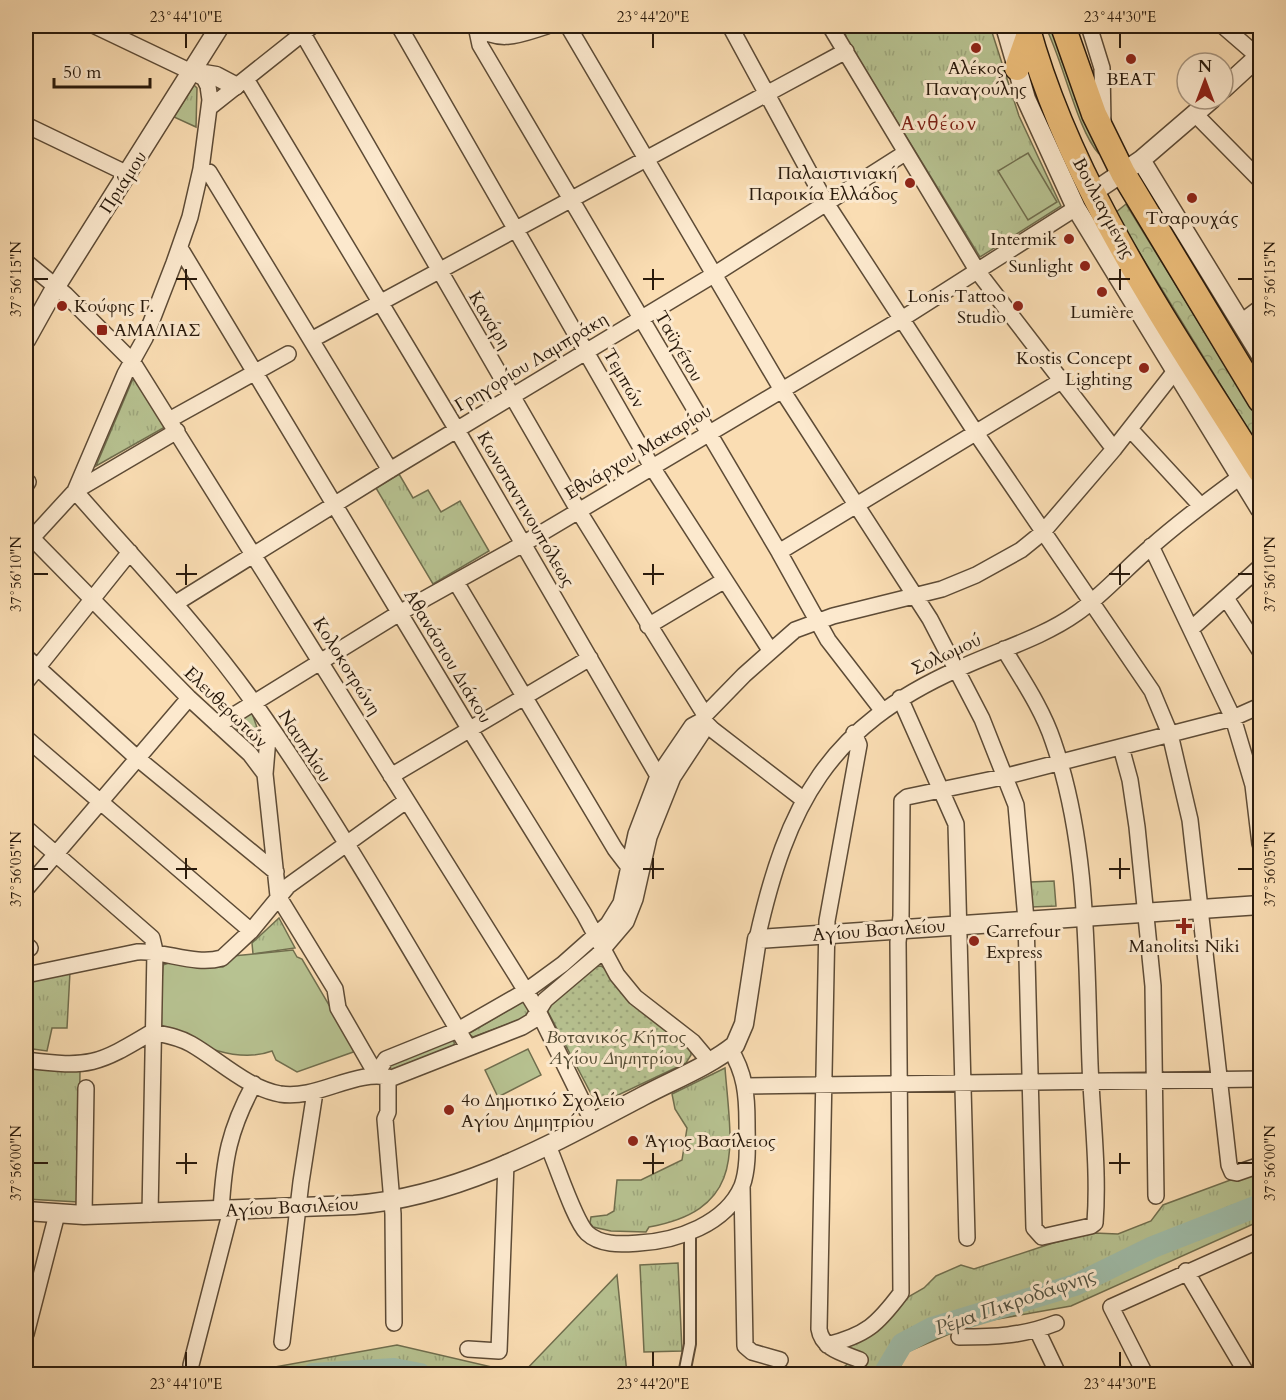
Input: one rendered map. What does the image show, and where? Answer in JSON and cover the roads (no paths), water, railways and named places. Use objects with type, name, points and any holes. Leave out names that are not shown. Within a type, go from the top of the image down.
[{"type":"main road","name":"Βουλιαγμένης","points":[[1063,26],[1104,136],[1132,167],[1260,400]]},
{"type":"main road","points":[[1017,68],[1028,30]]},
{"type":"main road","name":"Βουλιαγμένης","points":[[1028,30],[1064,128],[1084,200],[1162,312],[1250,474]]},
{"type":"street","points":[[75,491],[132,361],[145,338],[180,248],[201,169],[209,108],[207,82],[192,72],[95,26]]},
{"type":"street","name":"Πριάμου","points":[[26,340],[55,288],[220,26]]},
{"type":"street","name":"Τεμπών","points":[[399,26],[652,467],[770,650]]},
{"type":"street","points":[[475,26],[495,37],[506,37],[547,26]]},
{"type":"street","name":"Ταϋγέτου","points":[[475,26],[480,45],[569,201],[779,552],[816,621],[882,710]]},
{"type":"street","points":[[568,26],[648,158],[782,390],[958,668],[982,719],[1016,805],[1026,920],[1034,1228],[1042,1237],[1091,1227],[1095,1223],[1085,917],[1073,816],[1059,762],[1039,712],[1004,648]]},
{"type":"street","points":[[730,26],[826,203],[900,320],[1042,533],[1092,601],[1152,691],[1170,734],[1184,788],[1201,909],[1232,1172],[1237,1173],[1260,1165]]},
{"type":"street","points":[[830,26],[978,272],[1114,449]]},
{"type":"street","points":[[1005,26],[1017,68],[1044,143],[1084,200],[1175,371],[1250,474],[1260,509]]},
{"type":"street","points":[[1089,26],[1102,68],[1104,136]]},
{"type":"street","points":[[1223,26],[1260,57],[1235,79]]},
{"type":"street","points":[[209,108],[308,30]]},
{"type":"street","name":"Κανάρη","points":[[308,30],[438,271],[578,510],[704,717],[713,730],[804,800]]},
{"type":"street","points":[[311,340],[846,51]]},
{"type":"street","points":[[192,72],[240,82]]},
{"type":"street","name":"Κωνσταντινουπόλεως","points":[[240,82],[381,303],[658,776]]},
{"type":"street","points":[[1084,200],[1132,167],[1199,111]]},
{"type":"street","points":[[1196,114],[1260,180]]},
{"type":"street","points":[[26,124],[128,174]]},
{"type":"street","name":"Γρηγορίου Λαμπράκη","points":[[177,603],[334,504],[715,274],[905,153]]},
{"type":"street","points":[[1132,167],[1260,354]]},
{"type":"street","points":[[201,169],[209,172],[390,470]]},
{"type":"street","name":"Εθνάρχου Μακαρίου","points":[[218,725],[401,612],[523,544],[900,320],[978,272],[1084,200]]},
{"type":"street","name":"Αθανάσιου Διάκου","points":[[180,248],[254,374],[401,612],[617,975],[635,997],[693,1042],[709,1061]]},
{"type":"street","name":"Κολοκοτρώνη","points":[[26,262],[100,327],[132,361],[526,991],[593,1123]]},
{"type":"street","points":[[1240,323],[1260,308]]},
{"type":"street","points":[[29,535],[75,491],[288,354]]},
{"type":"street","points":[[26,1060],[69,1065],[97,1062],[152,1032],[191,1044],[254,1084],[280,1094],[315,1092],[382,1075],[522,1027],[532,1021],[545,1000],[599,943],[617,910],[639,822],[658,776],[692,726],[704,717],[770,650],[795,630],[816,621],[942,589],[976,575],[1021,550],[1042,533],[1114,449],[1175,371]]},
{"type":"street","points":[[779,552],[1061,381]]},
{"type":"street","points":[[1130,429],[1200,506]]},
{"type":"street","name":"Σολωμού","points":[[757,939],[781,850],[804,800],[836,752],[854,733],[900,698],[958,668],[1062,622],[1092,601],[1151,546],[1200,506],[1250,474]]},
{"type":"street","name":"Ναυπλίου","points":[[75,491],[177,603],[253,702],[346,844],[468,1047]]},
{"type":"street","name":"Ελευθερωτών","points":[[29,535],[189,698],[250,753],[264,774],[278,896]]},
{"type":"street","points":[[1151,546],[1233,718],[1253,785],[1260,844]]},
{"type":"street","points":[[26,681],[93,601],[130,552]]},
{"type":"street","points":[[1191,629],[1260,567]]},
{"type":"street","points":[[648,626],[725,580]]},
{"type":"street","points":[[456,582],[615,849],[628,866]]},
{"type":"street","points":[[1226,598],[1260,651]]},
{"type":"street","points":[[26,657],[137,758],[276,872]]},
{"type":"street","points":[[391,776],[590,658]]},
{"type":"street","points":[[26,889],[55,852],[189,698]]},
{"type":"street","points":[[900,698],[956,824],[967,1238]]},
{"type":"street","points":[[827,1345],[850,1339],[873,1326],[901,1293],[898,942],[902,801],[907,796],[1004,777],[1233,718],[1260,706]]},
{"type":"street","points":[[394,1323],[390,1158],[386,1151],[382,1075],[386,1059],[458,1030],[526,991],[621,930],[631,913],[658,811],[682,760],[702,733],[704,717]]},
{"type":"street","points":[[264,774],[269,726]]},
{"type":"street","points":[[854,733],[859,745],[826,934],[819,1329],[821,1339],[827,1345],[860,1360]]},
{"type":"street","points":[[26,738],[251,931]]},
{"type":"street","points":[[1121,747],[1135,815],[1154,998],[1156,1196]]},
{"type":"street","points":[[26,975],[137,952],[155,951],[168,957],[216,959],[229,953],[251,931],[278,896],[406,801]]},
{"type":"street","points":[[26,828],[147,932],[155,951],[150,1214]]},
{"type":"street","points":[[278,896],[335,989],[338,1008],[382,1075]]},
{"type":"street","name":"Αγίου Βασιλείου","points":[[757,939],[1260,905]]},
{"type":"street","points":[[757,939],[742,1034],[730,1049],[741,1066],[746,1086],[747,1144],[742,1186],[745,1346],[752,1352],[780,1360]]},
{"type":"street","name":"Αγίου Βασιλείου","points":[[26,1211],[84,1215],[226,1211],[392,1201],[433,1192],[548,1146],[730,1049]]},
{"type":"street","points":[[746,1086],[901,1086],[1260,1079]]},
{"type":"street","points":[[191,1365],[226,1211],[224,1164],[231,1133],[254,1084]]},
{"type":"street","points":[[84,1215],[86,1088]]},
{"type":"street","points":[[282,1342],[300,1207],[301,1182],[315,1092]]},
{"type":"street","points":[[548,1146],[580,1222],[591,1236],[609,1243],[654,1242],[690,1233],[725,1209],[742,1186]]},
{"type":"street","points":[[468,1349],[499,1351],[506,1164]]},
{"type":"street","points":[[26,1334],[57,1214]]},
{"type":"street","points":[[684,1374],[690,1344],[690,1233]]},
{"type":"street","points":[[1145,1374],[1111,1307],[1186,1271],[1260,1240]]},
{"type":"street","points":[[1186,1271],[1247,1374]]},
{"type":"street","points":[[959,1337],[1008,1337],[1056,1323]]},
{"type":"street","points":[[1037,1330],[1058,1374]]},
{"type":"waterway","name":"Ρέμα Πικροδάφνης","points":[[884,1374],[902,1344],[932,1328],[1075,1285],[1153,1247],[1260,1205]]},
{"type":"waterway","name":"Ρέμα Πικροδάφνης","points":[[313,1374],[394,1369],[420,1374]]},
{"type":"place","name":"Αλέκος Παναγούλης","points":[[976,48]]},
{"type":"place","name":"ΒΕΑΤ","points":[[1131,59]]},
{"type":"place","name":"Παλαιστινιακή Παροικία Ελλάδος","points":[[910,183]]},
{"type":"place","name":"Τσαρουχάς","points":[[1192,198]]},
{"type":"place","name":"Intermik","points":[[1069,239]]},
{"type":"place","name":"Sunlight","points":[[1085,266]]},
{"type":"place","name":"Lumière","points":[[1102,292]]},
{"type":"place","name":"Κούφης Γ.","points":[[62,306]]},
{"type":"place","name":"Lonis Tattoo Studio","points":[[1018,306]]},
{"type":"place","name":"ΑΜΑΛΙΑΣ","points":[[102,330]]},
{"type":"place","name":"Kostis Concept Lighting","points":[[1144,368]]},
{"type":"place","name":"Manolitsi Niki","points":[[1184,926]]},
{"type":"place","name":"Carrefour Express","points":[[974,941]]},
{"type":"place","name":"4ο Δημοτικό Σχολείο Αγίου Δημητρίου","points":[[449,1110]]},
{"type":"place","name":"Άγιος Βασίλειος","points":[[633,1141]]},
{"type":"district","name":"Ανθέων","points":[[939,123]]},
{"type":"park label","name":"Βοτανικός Κήπος Αγίου Δημητρίου","points":[[616,1047]]}]
